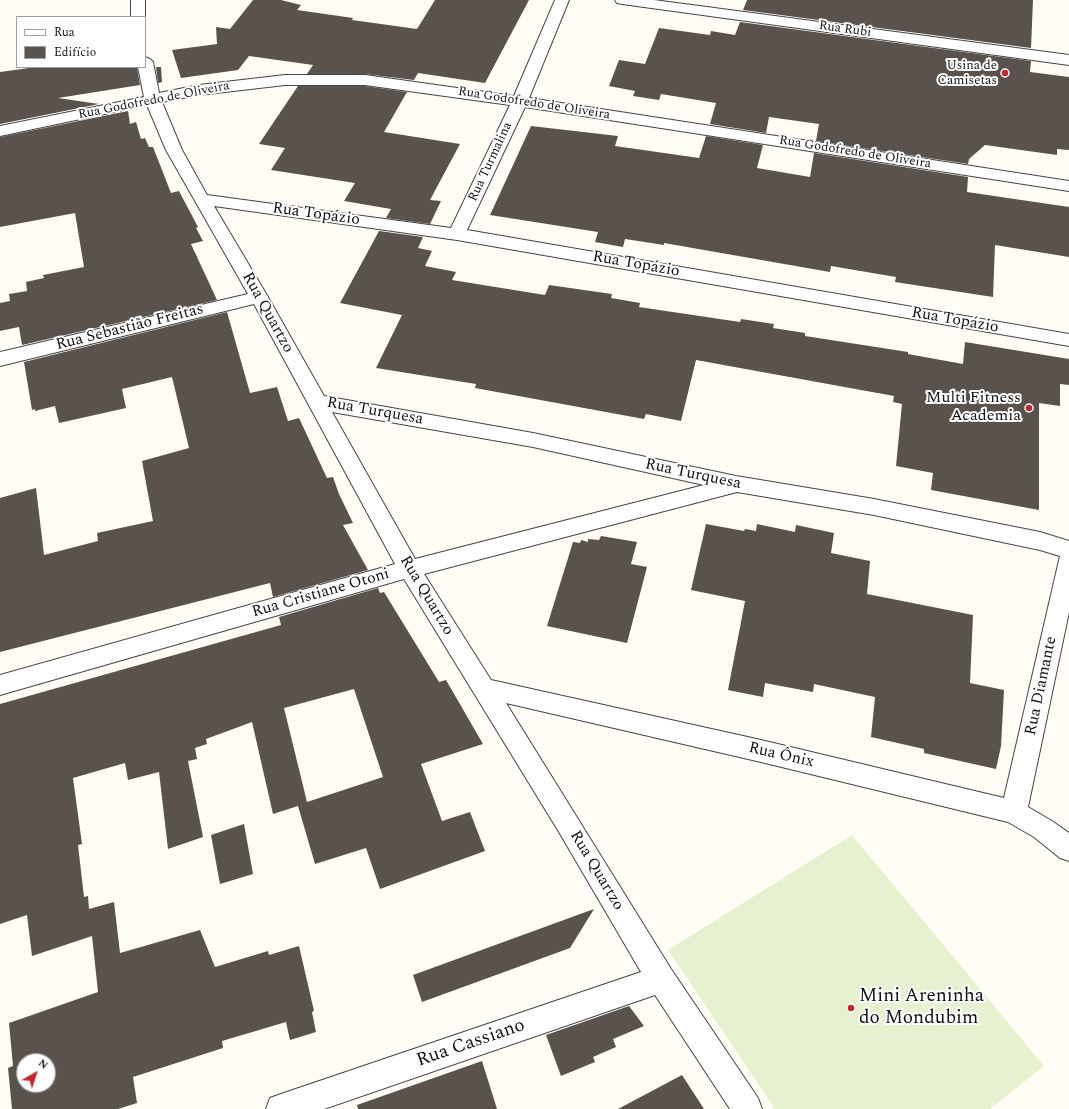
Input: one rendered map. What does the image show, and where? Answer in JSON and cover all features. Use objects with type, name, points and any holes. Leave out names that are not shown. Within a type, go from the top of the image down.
[{"type":"street","points":[[138,0],[138,16]]},
{"type":"street","name":"Rua Turmalina","points":[[457,234],[519,102],[562,0]]},
{"type":"street","name":"Rua Rubi","points":[[622,0],[1069,60]]},
{"type":"street","name":"Rua Quartzo","points":[[146,67],[153,100],[174,150],[259,297],[409,569],[568,824],[661,979],[747,1109]]},
{"type":"street","name":"Rua Godofredo de Oliveira","points":[[0,131],[199,90],[285,80],[372,81],[446,90],[1069,186]]},
{"type":"street","name":"Rua Topázio","points":[[201,199],[457,234],[1069,340]]},
{"type":"street","name":"Rua Sebastião Freitas","points":[[0,359],[259,297]]},
{"type":"street","name":"Rua Turquesa","points":[[317,402],[533,440],[736,484],[874,507],[1040,541],[1069,550]]},
{"type":"street","name":"Rua Cristiane Otoni","points":[[0,685],[409,569],[736,484]]},
{"type":"street","name":"Rua Diamante","points":[[1014,812],[1069,560]]},
{"type":"street","name":"Rua Ônix","points":[[483,688],[761,751],[1014,812],[1068,840]]},
{"type":"street","name":"Rua Cassiano","points":[[281,1109],[661,979]]},
{"type":"green space","name":"Mini Areninha do Mondubim","points":[[852,835],[1044,1066],[990,1109],[775,1109],[668,950]]},
{"type":"building","points":[[253,0],[281,0],[301,5],[297,10],[353,18],[352,20],[417,29],[435,0],[529,0],[485,83],[418,73],[414,80],[365,74],[307,74],[313,65],[249,56],[238,70],[181,78],[172,50],[217,44],[216,27],[230,29]]},
{"type":"building","points":[[747,0],[1033,0],[1031,48],[743,10]]},
{"type":"building","points":[[740,22],[1031,61],[1030,72],[1069,77],[1069,150],[1057,149],[1057,155],[985,145],[969,159],[968,164],[816,141],[819,124],[769,117],[766,133],[710,124],[716,103],[661,94],[659,100],[633,96],[635,91],[609,86],[619,60],[645,64],[659,28],[710,35],[711,31],[735,35]]},
{"type":"building","points":[[156,67],[161,67],[162,82],[158,83]]},
{"type":"building","points":[[29,68],[137,68],[140,85],[58,98],[99,104],[0,124],[0,72]]},
{"type":"building","points":[[298,86],[365,86],[407,92],[384,132],[460,144],[430,200],[441,201],[430,224],[386,218],[391,209],[344,201],[355,183],[271,170],[285,148],[259,144]]},
{"type":"building","points":[[128,111],[130,124],[136,122],[141,139],[145,138],[149,147],[153,147],[171,193],[179,191],[198,227],[196,228],[203,241],[191,244],[217,300],[22,345],[19,327],[0,331],[0,303],[10,301],[9,294],[27,291],[26,282],[44,278],[43,275],[84,267],[75,213],[0,227],[0,137]]},
{"type":"building","points":[[531,126],[618,136],[615,146],[699,158],[706,136],[763,145],[757,168],[810,177],[814,153],[968,177],[967,192],[1069,207],[1069,257],[995,245],[993,297],[895,282],[896,277],[831,266],[830,272],[664,243],[664,245],[625,239],[623,247],[595,242],[598,232],[490,215]]},
{"type":"building","points":[[379,231],[423,237],[418,248],[432,251],[425,266],[456,272],[452,280],[545,295],[549,285],[612,294],[611,298],[640,303],[639,307],[740,322],[741,319],[774,324],[773,328],[805,333],[805,336],[908,352],[908,354],[963,364],[965,342],[1069,359],[1069,385],[1060,384],[1060,406],[1039,403],[1039,510],[931,490],[933,473],[896,466],[902,404],[893,402],[894,396],[696,360],[681,421],[646,414],[644,419],[475,388],[476,384],[376,368],[402,315],[340,303]]},
{"type":"building","points":[[227,312],[250,393],[277,387],[288,421],[299,418],[327,478],[333,477],[339,494],[353,523],[343,525],[368,570],[273,597],[270,583],[0,652],[0,498],[36,488],[44,555],[98,541],[97,533],[153,521],[142,461],[189,448],[172,377],[122,389],[126,408],[59,423],[55,406],[35,411],[35,409],[32,410],[24,362]]},
{"type":"building","points":[[706,524],[744,531],[745,529],[756,531],[757,524],[795,532],[796,525],[834,533],[831,553],[870,561],[867,594],[973,615],[970,683],[1004,690],[1001,746],[996,769],[924,753],[924,749],[871,737],[875,697],[814,684],[813,692],[765,683],[763,697],[728,690],[745,601],[691,590]]},
{"type":"building","points":[[601,536],[637,542],[631,564],[647,567],[627,643],[547,626],[573,542],[580,543],[581,540],[588,542],[588,539],[599,540]]},
{"type":"building","points":[[378,588],[380,593],[384,592],[439,682],[446,680],[483,744],[421,764],[442,821],[470,812],[485,851],[380,889],[366,848],[315,864],[298,806],[273,814],[252,722],[206,739],[207,744],[195,748],[197,759],[188,761],[203,837],[168,849],[159,772],[128,780],[125,763],[73,778],[82,844],[78,845],[84,897],[88,896],[89,909],[114,902],[120,953],[200,930],[215,967],[268,951],[269,955],[299,946],[314,1011],[312,1012],[316,1032],[290,1040],[286,1022],[222,1041],[223,1048],[133,1077],[137,1103],[118,1109],[12,1109],[8,1068],[13,1066],[9,1023],[98,992],[92,936],[32,956],[27,915],[0,924],[0,704],[281,625],[279,617]],"holes":[[[354,689],[383,777],[307,802],[284,708]]]},
{"type":"building","points":[[244,824],[253,874],[220,884],[211,835]]},
{"type":"building","points":[[594,909],[570,948],[422,1002],[413,975]]},
{"type":"building","points":[[629,1006],[644,1026],[613,1039],[616,1047],[593,1057],[595,1062],[561,1076],[546,1035]]},
{"type":"building","points":[[482,1061],[497,1109],[358,1109],[357,1105]]},
{"type":"building","points":[[682,1075],[704,1109],[618,1109]]},
{"type":"place","name":"Usina de Camisetas","points":[[1005,73]]},
{"type":"place","name":"Multi Fitness Academia","points":[[1029,408]]},
{"type":"place","name":"Mini Areninha do Mondubim","points":[[851,1008]]}]
